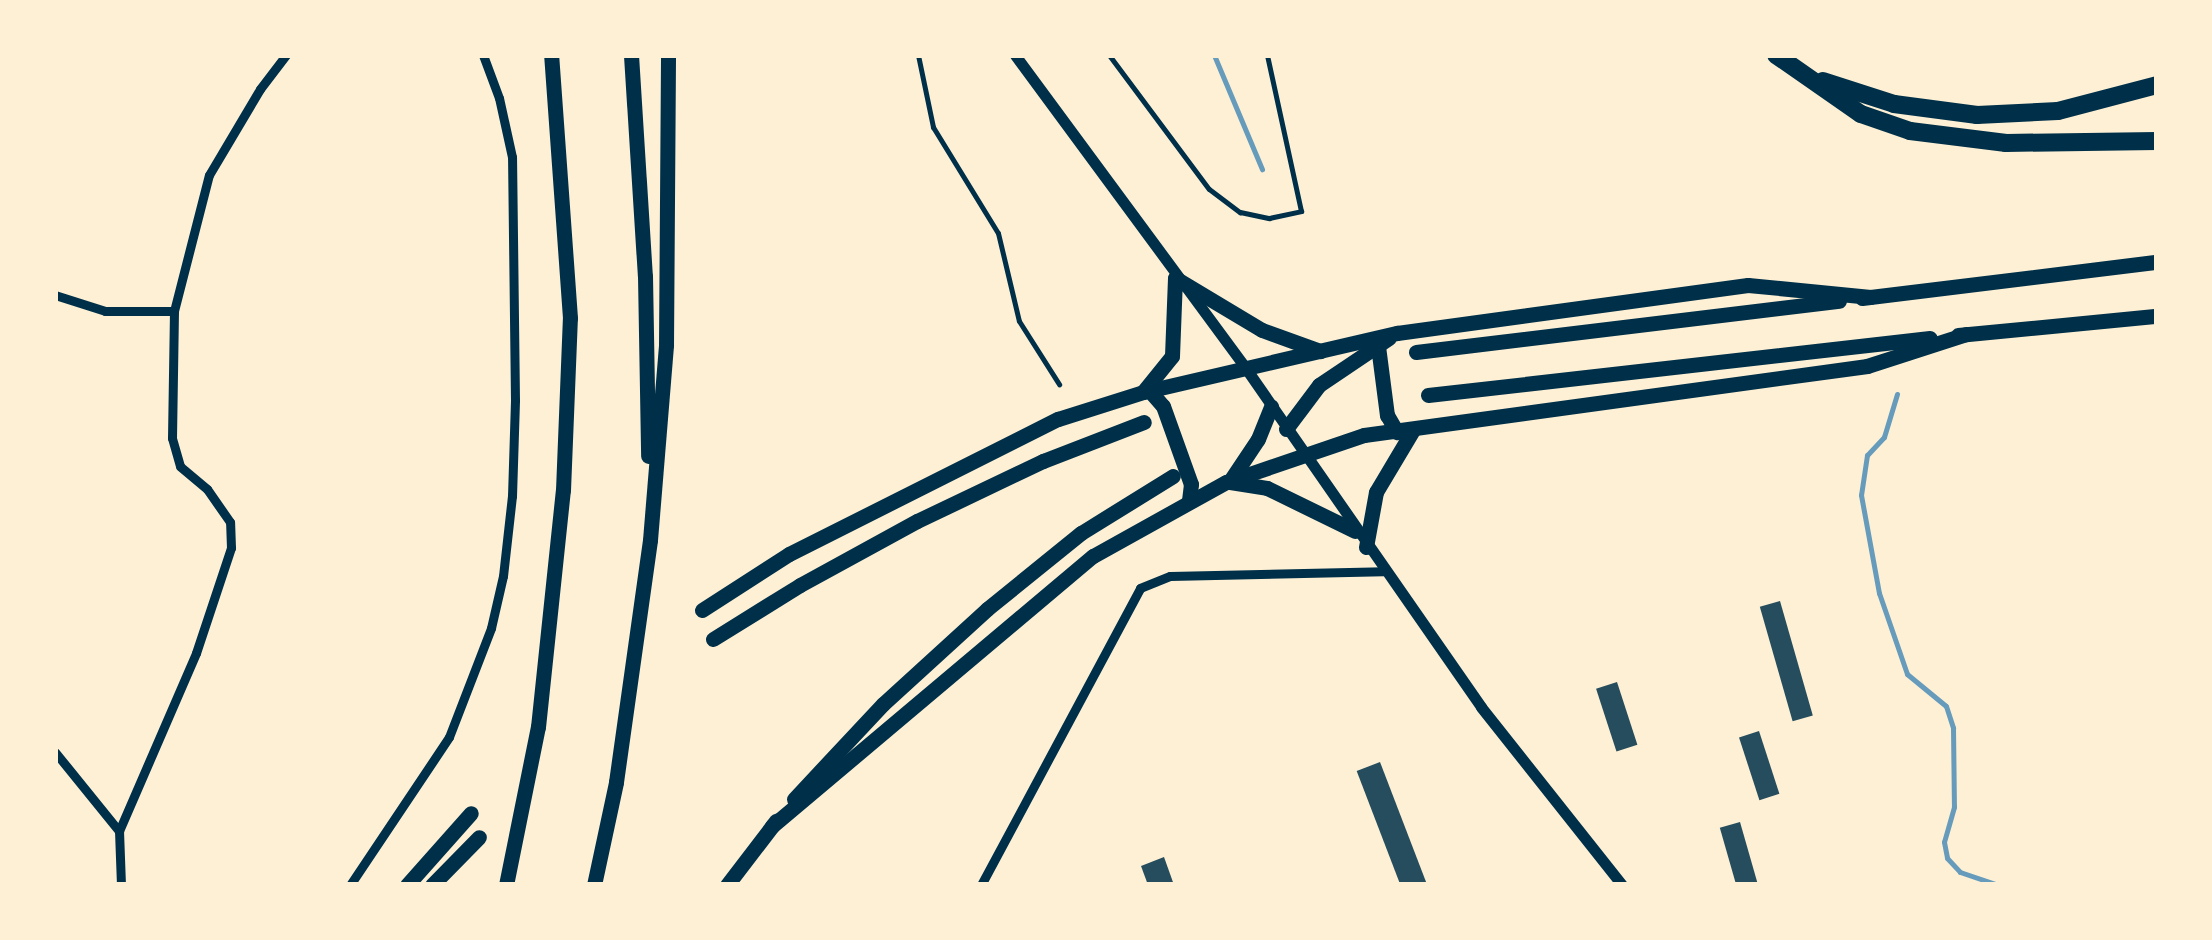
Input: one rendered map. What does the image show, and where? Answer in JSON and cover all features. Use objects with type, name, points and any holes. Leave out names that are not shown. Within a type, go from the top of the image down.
[{"type":"highway","points":[[506,885],[538,727],[563,490],[570,318],[551,55]]},
{"type":"highway","points":[[631,55],[645,276],[650,540]]},
{"type":"highway","points":[[594,885],[616,782],[650,540],[666,346],[668,55]]},
{"type":"highway","points":[[1778,55],[1844,90],[1949,114],[2058,110],[2157,85]]},
{"type":"highway","points":[[1778,55],[1840,102],[1910,132],[2006,143],[2157,141]]},
{"type":"highway","points":[[1416,352],[2157,262]]},
{"type":"highway","points":[[1146,391],[1172,356],[1175,278],[1234,309],[1262,330],[1320,352]]},
{"type":"highway","points":[[702,610],[789,554],[1058,419],[1146,391],[1397,333],[1748,284],[1870,297]]},
{"type":"highway","points":[[1428,395],[2157,316]]},
{"type":"highway","points":[[1286,429],[1319,385],[1397,333]]},
{"type":"highway","points":[[772,826],[1093,556],[1228,481],[1340,440],[1866,366],[1966,334]]},
{"type":"highway","points":[[1378,346],[1388,415],[1405,431]]},
{"type":"highway","points":[[1146,391],[1162,406],[1191,484],[1189,501]]},
{"type":"highway","points":[[1228,481],[1258,439],[1272,407]]},
{"type":"highway","points":[[713,639],[800,585],[918,522],[1043,461],[1144,422]]},
{"type":"highway","points":[[1366,547],[1376,492],[1405,431]]},
{"type":"highway","points":[[727,885],[818,771],[934,654],[1081,532],[1173,476]]},
{"type":"highway","points":[[1228,481],[1267,488],[1355,530]]},
{"type":"highway","points":[[407,885],[470,813]]},
{"type":"highway","points":[[432,885],[479,837]]},
{"type":"street","points":[[121,885],[119,831],[196,652],[231,548],[230,522],[207,489],[180,466],[172,438],[174,311],[209,175],[260,89],[286,55]]},
{"type":"street","points":[[350,885],[448,738],[492,628],[503,576],[512,496],[515,400],[512,157],[500,98],[483,55]]},
{"type":"street","points":[[1016,55],[1175,278],[1246,370],[1480,707],[1622,885]]},
{"type":"street","points":[[55,294],[105,312],[174,311]]},
{"type":"street","points":[[980,885],[1140,588],[1170,576],[1384,571]]},
{"type":"street","points":[[55,752],[119,831]]},
{"type":"lane","points":[[918,55],[934,127],[998,233],[1019,322],[1059,384]]},
{"type":"lane","points":[[1109,55],[1208,189],[1240,212],[1268,218],[1301,211],[1267,55]]},
{"type":"building","points":[[1780,601],[1813,715],[1793,721],[1760,607]]},
{"type":"building","points":[[1617,682],[1637,745],[1616,752],[1596,689]]},
{"type":"building","points":[[1759,731],[1779,794],[1759,800],[1739,737]]},
{"type":"building","points":[[1380,762],[1427,885],[1400,885],[1357,771]]},
{"type":"building","points":[[1740,822],[1758,885],[1736,885],[1720,828]]},
{"type":"building","points":[[1164,857],[1174,885],[1148,885],[1141,866]]},
{"type":"waterway","points":[[1214,55],[1262,169]]},
{"type":"waterway","points":[[1897,394],[1884,437],[1867,455],[1861,495],[1879,593],[1907,674],[1946,706],[1953,728],[1954,807],[1944,842],[1947,858],[1960,872],[1998,885]]}]
